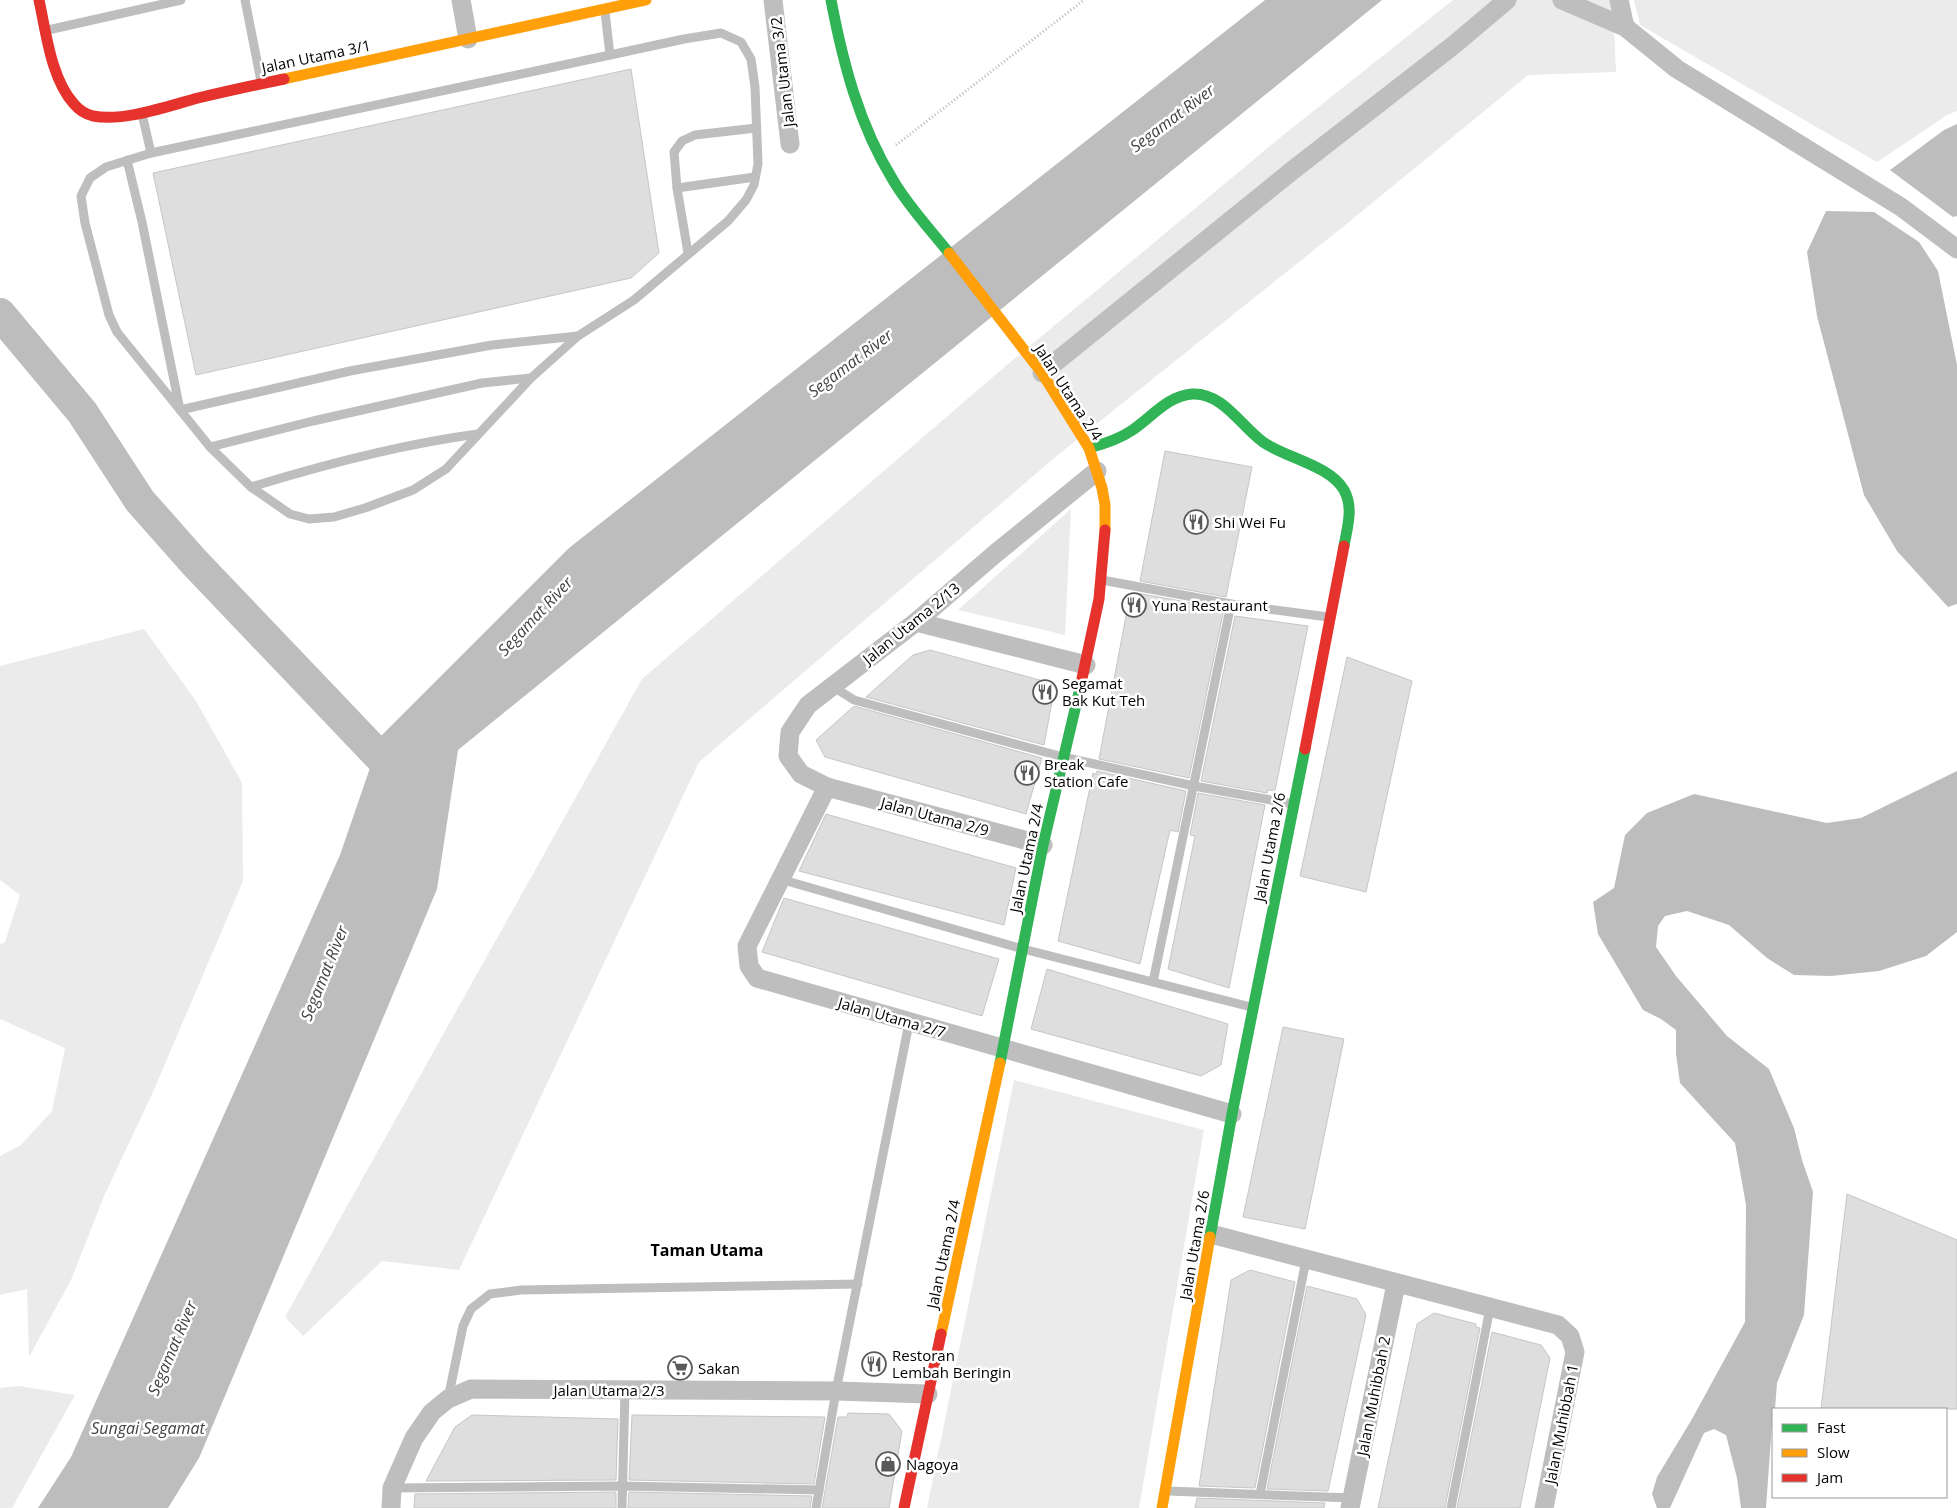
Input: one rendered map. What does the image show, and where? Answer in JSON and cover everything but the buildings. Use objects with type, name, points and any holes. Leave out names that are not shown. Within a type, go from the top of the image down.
[{"type":"street","name":"Jalan Utama 3/1","points":[[39,0],[62,88],[72,103],[85,113],[105,117],[141,111],[646,0]]},
{"type":"street","points":[[460,0],[468,39]]},
{"type":"street","name":"Jalan Utama 3/2","points":[[773,0],[790,144]]},
{"type":"street","points":[[831,0],[845,68],[857,108],[880,158]]},
{"type":"street","points":[[1036,367],[1456,44],[1507,0]]},
{"type":"street","points":[[1562,0],[1625,27],[1677,69],[1901,207],[1957,250]]},
{"type":"street","points":[[1619,0],[1625,27]]},
{"type":"street","name":"Jalan Utama 2/4","points":[[880,158],[894,182],[1036,367],[1089,448],[1105,505],[1105,530],[1099,599],[1086,665],[1044,845],[1003,1049],[904,1508]]},
{"type":"street","name":"Jalan Utama 2/6","points":[[1089,448],[1115,440],[1133,430],[1153,411],[1175,397],[1193,394],[1211,397],[1227,408],[1248,430],[1268,446],[1310,464],[1338,483],[1348,497],[1350,514],[1232,1114],[1162,1508]]},
{"type":"street","name":"Jalan Utama 2/13","points":[[827,787],[801,774],[788,756],[790,732],[808,705],[916,622],[996,553],[1097,472]]},
{"type":"street","points":[[916,622],[1086,665]]},
{"type":"street","name":"Jalan Utama 2/9","points":[[827,787],[1044,845]]},
{"type":"street","name":"Jalan Utama 2/7","points":[[827,787],[747,946],[750,966],[758,978],[1232,1114]]},
{"type":"street","name":"Jalan Muhibbah 1","points":[[1211,1234],[1558,1326],[1570,1336],[1575,1352],[1544,1508]]},
{"type":"street","name":"Jalan Muhibbah 2","points":[[1351,1503],[1396,1284]]},
{"type":"street","name":"Jalan Utama 2/3","points":[[391,1508],[392,1488],[414,1438],[432,1412],[448,1399],[471,1389],[836,1391],[928,1394]]},
{"type":"lane","points":[[46,31],[181,0]]},
{"type":"lane","points":[[245,0],[262,83]]},
{"type":"lane","points":[[604,9],[610,55]]},
{"type":"lane","points":[[721,33],[741,42],[751,59],[755,88],[756,128],[758,164],[754,185],[746,200],[728,221],[634,300],[578,336],[531,378],[446,469],[413,490],[365,508],[334,517],[309,519],[290,514],[251,487],[210,447],[117,332],[109,315],[85,223],[81,196],[90,178],[106,167],[151,153],[684,39],[721,33]]},
{"type":"lane","points":[[141,111],[151,153]]},
{"type":"lane","points":[[688,253],[677,188],[674,152],[682,141],[695,135],[756,128]]},
{"type":"lane","points":[[126,160],[142,222],[180,410]]},
{"type":"lane","points":[[677,188],[755,178]]},
{"type":"lane","points":[[180,410],[350,371],[492,345],[578,336]]},
{"type":"lane","points":[[210,447],[313,421],[473,385],[531,378]]},
{"type":"lane","points":[[251,487],[323,465],[432,440],[478,434]]},
{"type":"lane","points":[[1101,580],[1231,604],[1331,618]]},
{"type":"lane","points":[[1153,982],[1231,604]]},
{"type":"lane","points":[[832,686],[854,700],[1063,757],[1194,786],[1293,804]]},
{"type":"lane","points":[[780,879],[1023,949],[1253,1007]]},
{"type":"lane","points":[[816,1508],[836,1391],[909,1022]]},
{"type":"lane","points":[[1260,1494],[1306,1260]]},
{"type":"lane","points":[[448,1399],[463,1326],[471,1309],[490,1294],[521,1290],[858,1284]]},
{"type":"lane","points":[[1451,1508],[1490,1308]]},
{"type":"lane","points":[[622,1508],[625,1390]]},
{"type":"lane","points":[[392,1488],[622,1486],[819,1490]]},
{"type":"lane","points":[[1165,1490],[1260,1494],[1351,1503]]},
{"type":"path","points":[[880,158],[1084,0]]},
{"type":"shaded area","points":[[1453,0],[1613,0],[1616,72],[1528,75],[1349,222],[1059,454],[699,762],[459,1270],[382,1261],[303,1336],[285,1317],[642,679],[1001,370],[1282,136]]},
{"type":"shaded area","points":[[1634,0],[1957,0],[1957,111],[1947,115],[1877,162],[1640,25]]},
{"type":"shaded area","points":[[1071,509],[1065,635],[958,610]]},
{"type":"shaded area","points":[[144,629],[196,701],[242,783],[243,881],[153,1092],[104,1196],[71,1280],[29,1357],[27,1289],[0,1295],[0,1156],[21,1145],[52,1111],[65,1048],[0,1019],[0,944],[5,942],[20,895],[0,880],[0,666]]},
{"type":"shaded area","points":[[1014,1080],[1204,1130],[1139,1508],[927,1508]]},
{"type":"shaded area","points":[[19,1386],[75,1395],[12,1508],[0,1508],[0,1388]]},
{"type":"water","name":"Sungai Segamat","points":[[1265,0],[1382,0],[458,750],[437,889],[199,1458],[168,1508],[38,1508],[71,1457],[340,855],[381,736],[569,548]]},
{"type":"water","points":[[1957,124],[1957,216],[1953,217],[1890,170],[1944,130]]},
{"type":"water","points":[[1826,211],[1874,212],[1919,242],[1938,271],[1957,365],[1957,604],[1948,607],[1897,551],[1864,495],[1817,316],[1807,252]]},
{"type":"water","points":[[1957,771],[1957,932],[1926,956],[1879,971],[1831,976],[1794,975],[1767,958],[1729,925],[1687,911],[1665,916],[1658,926],[1656,947],[1676,976],[1727,1036],[1769,1069],[1794,1128],[1813,1192],[1804,1315],[1777,1383],[1775,1408],[1772,1408],[1766,1508],[1741,1508],[1737,1478],[1726,1435],[1714,1429],[1704,1433],[1670,1508],[1657,1508],[1652,1494],[1657,1477],[1692,1419],[1745,1322],[1746,1205],[1735,1143],[1680,1083],[1676,1054],[1676,1030],[1661,1019],[1643,1010],[1598,934],[1593,902],[1614,888],[1625,835],[1647,813],[1694,794],[1827,823],[1861,818]]},
{"type":"waterway","points":[[0,314],[82,412],[140,501],[194,562],[401,779]]},
{"type":"traffic: fast","points":[[831,0],[847,70],[871,138],[899,190],[949,253]]},
{"type":"traffic: fast","points":[[1089,448],[1126,434],[1175,399],[1192,394],[1213,398],[1263,442],[1272,448],[1318,468],[1337,481],[1344,490],[1349,504],[1349,518],[1344,546]]},
{"type":"traffic: fast","points":[[1000,1063],[1043,845],[1080,688]]},
{"type":"traffic: fast","points":[[1210,1237],[1232,1114],[1305,749]]},
{"type":"traffic: slow","points":[[284,79],[646,0]]},
{"type":"traffic: slow","points":[[949,253],[1042,373],[1089,448],[1102,488],[1105,505],[1105,530]]},
{"type":"traffic: slow","points":[[941,1334],[1000,1063]]},
{"type":"traffic: slow","points":[[1162,1508],[1210,1237]]},
{"type":"traffic: jam","points":[[39,0],[50,55],[60,82],[66,94],[76,106],[93,116],[118,117],[132,115],[209,95],[284,79]]},
{"type":"traffic: jam","points":[[1080,688],[1099,599],[1105,530]]},
{"type":"traffic: jam","points":[[1305,749],[1344,546]]},
{"type":"traffic: jam","points":[[904,1508],[941,1334]]},
{"type":"place","name":"Shi Wei Fu","points":[[1196,522]]},
{"type":"place","name":"Yuna Restaurant","points":[[1134,605]]},
{"type":"place","name":"Segamat Bak Kut Teh","points":[[1045,692]]},
{"type":"place","name":"Break Station Cafe","points":[[1027,773]]},
{"type":"place","name":"Restoran Lembah Beringin","points":[[874,1364]]},
{"type":"place","name":"Sakan","points":[[680,1368]]},
{"type":"place","name":"Nagoya","points":[[888,1464]]},
{"type":"district","name":"Taman Utama","points":[[707,1250]]},
{"type":"water label","name":"Segamat River","points":[[1172,118]]},
{"type":"water label","name":"Segamat River","points":[[850,363]]},
{"type":"water label","name":"Segamat River","points":[[535,616]]},
{"type":"water label","name":"Segamat River","points":[[324,973]]},
{"type":"water label","name":"Segamat River","points":[[172,1348]]}]
